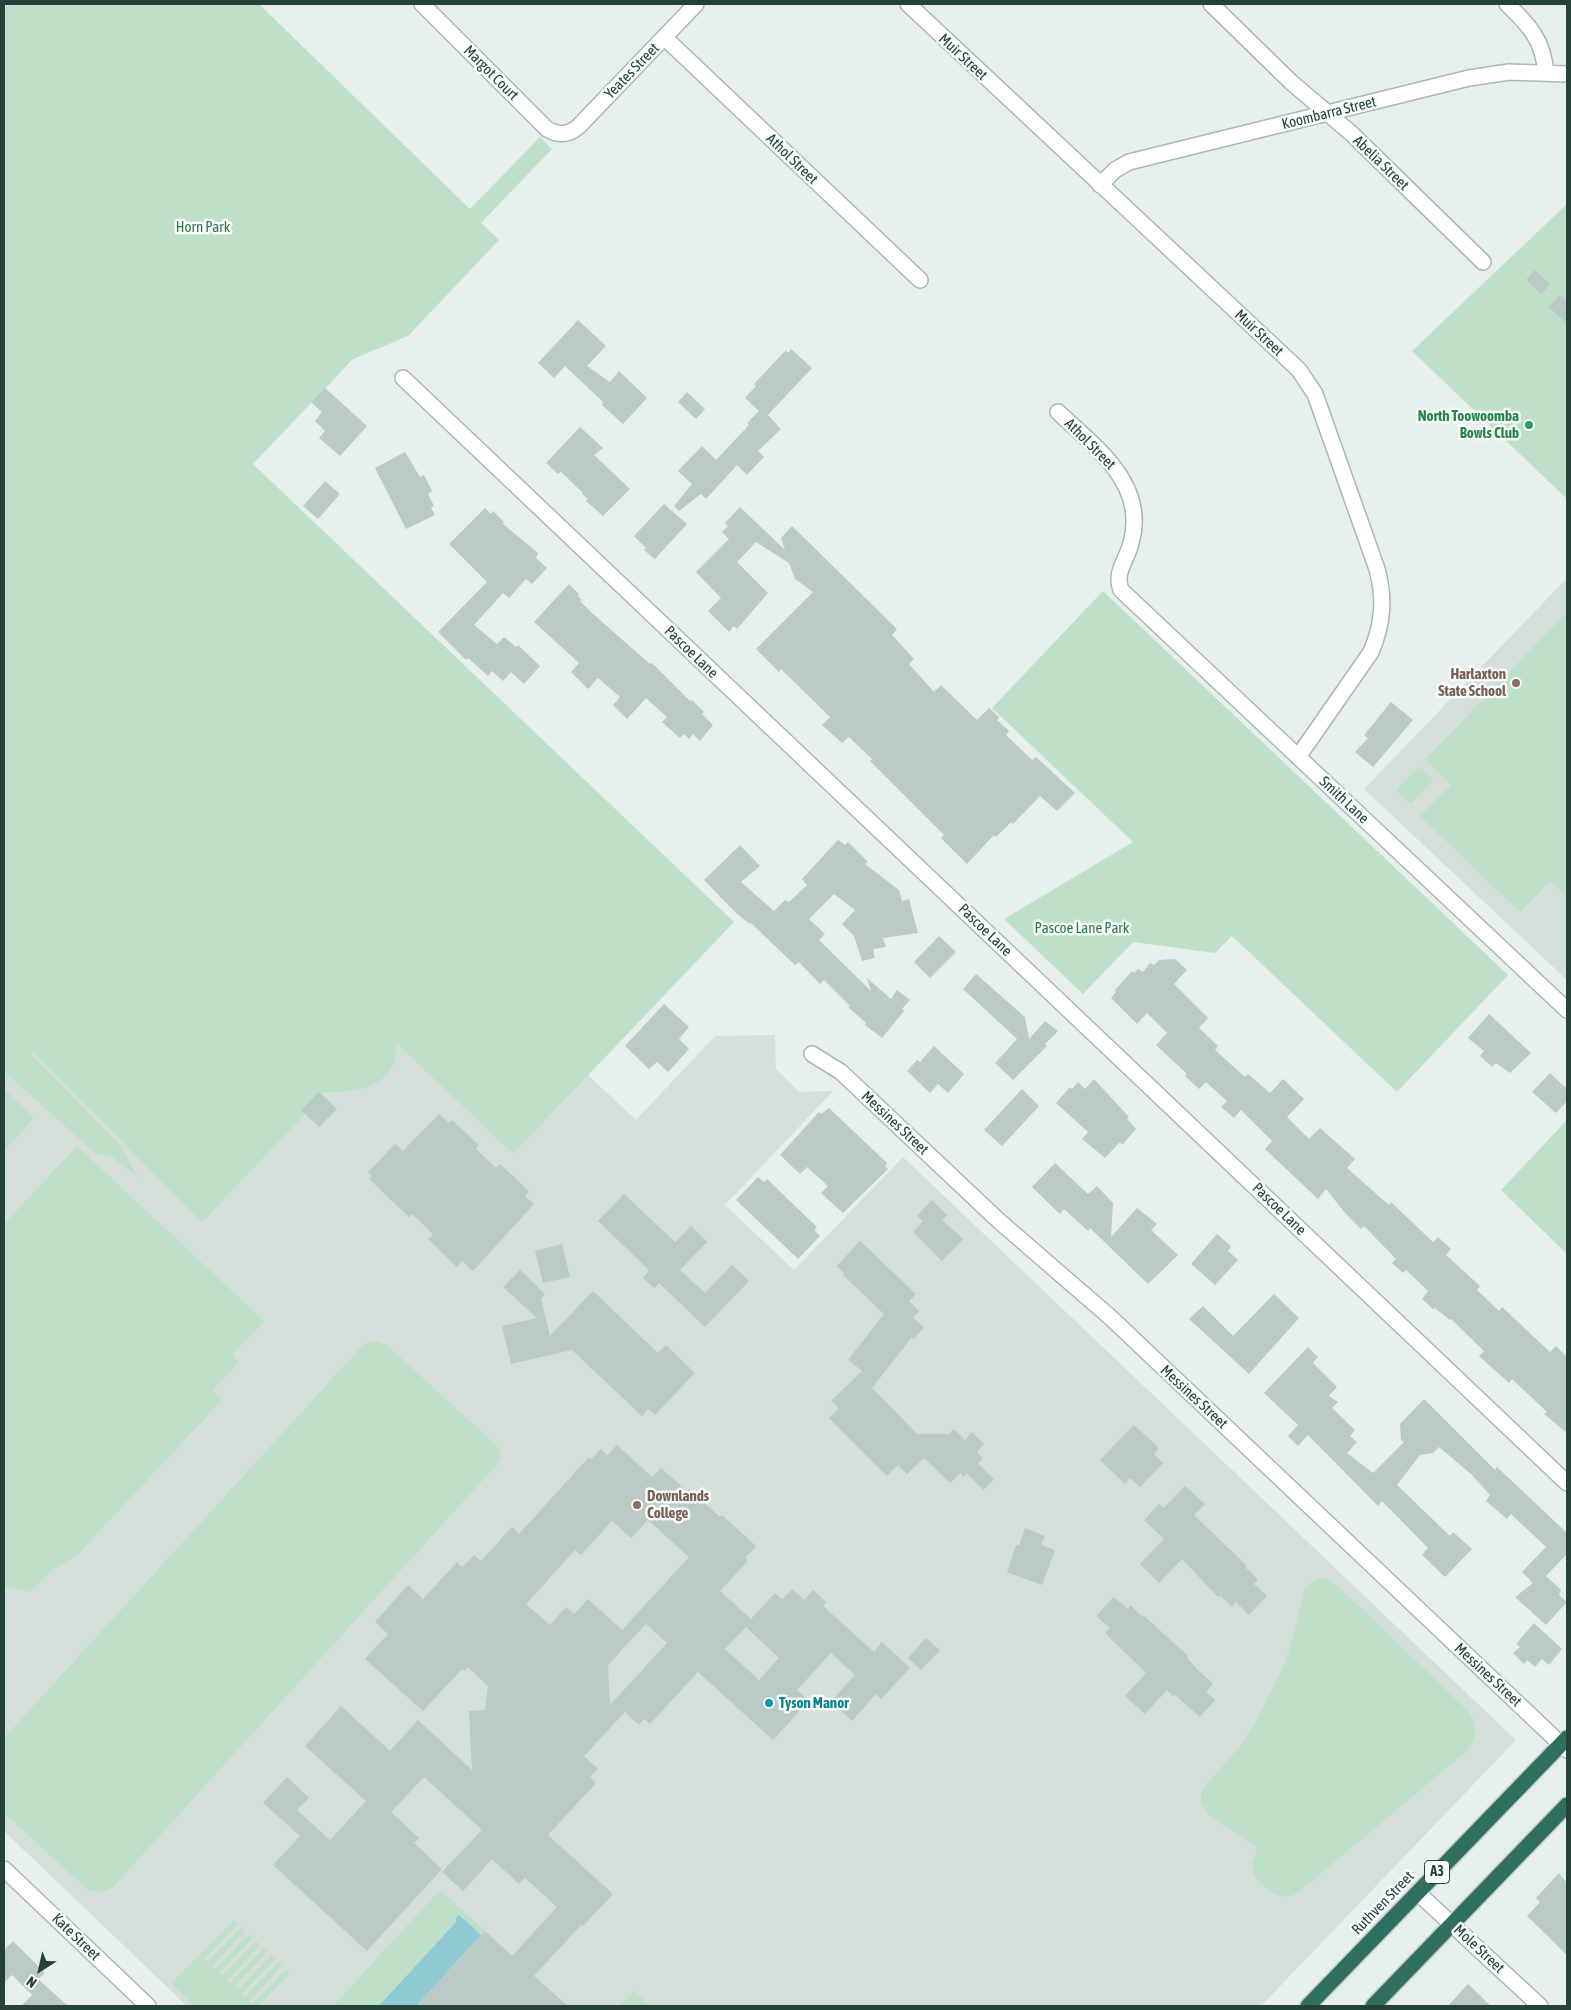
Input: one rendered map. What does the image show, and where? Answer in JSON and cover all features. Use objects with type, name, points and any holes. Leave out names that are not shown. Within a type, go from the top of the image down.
[{"type":"highway","name":"Ruthven Street","points":[[1308,2006],[1565,1744]]},
{"type":"highway","points":[[1373,2006],[1567,1805]]},
{"type":"street","name":"Margot Court","points":[[422,4],[547,128],[558,134],[564,134]]},
{"type":"street","name":"Yeates Street","points":[[564,134],[579,126],[696,4]]},
{"type":"street","name":"Muir Street","points":[[908,4],[1299,370],[1315,394],[1377,569],[1383,607],[1378,637],[1371,652],[1298,757]]},
{"type":"street","name":"Abelia Street","points":[[1210,4],[1291,82],[1352,134],[1483,262]]},
{"type":"street","points":[[1507,4],[1533,32],[1542,50],[1546,73]]},
{"type":"street","name":"Athol Street","points":[[664,37],[920,280]]},
{"type":"street","name":"Koombarra Street","points":[[1100,185],[1115,170],[1128,162],[1481,75],[1509,72],[1567,74]]},
{"type":"street","name":"Pascoe Lane","points":[[403,378],[1567,1483]]},
{"type":"street","name":"Athol Street","points":[[1058,412],[1112,464],[1124,480],[1129,492],[1133,505],[1134,530],[1128,553],[1119,571],[1118,578],[1121,590]]},
{"type":"street","name":"Smith Lane","points":[[1121,590],[1567,1010]]},
{"type":"street","name":"Messines Street","points":[[812,1054],[840,1072],[999,1221],[1110,1317],[1565,1744]]},
{"type":"street","name":"Kate Street","points":[[4,1869],[148,2006]]},
{"type":"street","name":"Mole Street","points":[[1418,1892],[1540,2006]]},
{"type":"shaded area","name":"Harlaxton State School","points":[[1567,578],[1567,980],[1364,789]]},
{"type":"shaded area","name":"Downlands College","points":[[4,669],[513,1154],[588,1075],[636,1120],[715,1036],[775,1035],[776,1069],[799,1092],[833,1091],[725,1205],[794,1270],[903,1157],[1516,1740],[1261,2006],[187,2006],[4,1831]]},
{"type":"green space","name":"Horn Park","points":[[4,4],[259,4],[470,209],[540,137],[552,149],[481,223],[499,240],[408,336],[353,359],[253,464],[734,922],[513,1154],[396,1043],[394,1063],[382,1079],[362,1088],[319,1093],[302,1110],[305,1114],[202,1222],[32,1051],[33,1056],[120,1145],[139,1179],[114,1158],[95,1153],[4,1071]]},
{"type":"green space","name":"North Toowoomba Bowls Club","points":[[1567,204],[1567,499],[1412,351]]},
{"type":"green space","name":"Pascoe Lane Park","points":[[1103,591],[1508,975],[1397,1092],[1232,936],[1215,953],[1133,942],[1083,994],[1004,919],[1133,842],[992,708]]},
{"type":"green space","name":"Harlaxton State School","points":[[1567,612],[1567,897],[1550,881],[1520,912],[1420,816],[1451,785],[1425,760]]},
{"type":"green space","points":[[1419,766],[1434,781],[1411,804],[1396,790]]},
{"type":"green space","points":[[4,1089],[34,1118],[4,1151]]},
{"type":"green space","points":[[1567,1120],[1567,1254],[1501,1190]]},
{"type":"green space","points":[[77,1146],[264,1321],[232,1355],[239,1362],[213,1390],[222,1400],[78,1554],[51,1571],[31,1592],[4,1586],[4,1224]]},
{"type":"green space","points":[[376,1341],[387,1345],[498,1447],[501,1455],[500,1461],[114,1886],[101,1892],[87,1889],[4,1813],[4,1738],[364,1344]]},
{"type":"green space","points":[[1327,1579],[1337,1585],[1467,1710],[1473,1720],[1475,1734],[1469,1749],[1300,1891],[1287,1897],[1269,1891],[1254,1876],[1252,1863],[1257,1852],[1254,1845],[1209,1815],[1201,1804],[1201,1791],[1242,1744],[1259,1716],[1285,1663],[1305,1589],[1315,1580]]},
{"type":"green space","points":[[440,1890],[485,1931],[416,2006],[333,2006]]},
{"type":"green space","points":[[234,1920],[238,1924],[204,1959],[208,1962],[242,1927],[245,1931],[212,1966],[215,1969],[249,1934],[253,1938],[219,1973],[222,1976],[256,1941],[260,1945],[227,1980],[230,1983],[264,1948],[267,1952],[234,1987],[238,1990],[271,1955],[275,1959],[241,1994],[245,1997],[279,1962],[282,1966],[249,2001],[252,2004],[286,1970],[290,1973],[258,2006],[195,2006],[171,1983]]},
{"type":"green space","points":[[634,1991],[650,2006],[619,2006]]},
{"type":"water","points":[[459,1915],[481,1935],[416,2006],[379,2006],[456,1922],[456,1918]]},
{"type":"building","points":[[1535,270],[1550,284],[1541,294],[1526,280]]},
{"type":"building","points":[[1560,295],[1567,302],[1567,324],[1549,307]]},
{"type":"building","points":[[578,320],[606,346],[587,366],[610,382],[619,371],[647,398],[623,424],[565,366],[554,378],[538,363]]},
{"type":"building","points":[[791,349],[812,368],[768,415],[781,429],[758,451],[764,457],[747,475],[737,465],[706,499],[701,494],[679,511],[674,506],[692,484],[678,471],[702,446],[716,460],[749,425],[747,423],[759,411],[745,398],[756,386],[754,384],[786,350],[788,353]]},
{"type":"building","points":[[325,388],[367,426],[340,456],[319,438],[325,431],[315,421],[322,412],[311,402]]},
{"type":"building","points":[[687,392],[705,409],[696,419],[678,402]]},
{"type":"building","points":[[580,427],[603,448],[594,455],[630,489],[603,516],[586,501],[588,499],[583,493],[561,472],[558,474],[546,463]]},
{"type":"building","points":[[405,452],[420,477],[424,475],[432,491],[428,494],[434,506],[431,508],[435,515],[406,529],[375,468]]},
{"type":"building","points":[[325,481],[340,494],[318,519],[303,506]]},
{"type":"building","points":[[664,504],[687,524],[655,559],[644,550],[646,548],[634,536]]},
{"type":"building","points":[[740,507],[785,550],[781,538],[792,526],[897,629],[892,635],[914,659],[909,664],[934,692],[941,685],[977,720],[989,708],[999,717],[997,720],[1009,731],[1006,735],[1032,760],[1036,757],[1075,793],[1057,811],[1040,796],[1013,824],[1011,822],[996,837],[994,835],[967,864],[941,838],[944,835],[870,761],[872,759],[849,737],[842,743],[822,725],[830,717],[781,669],[779,672],[756,649],[813,592],[795,579],[789,563],[756,542],[737,562],[768,593],[737,629],[734,626],[729,632],[708,611],[721,598],[696,572],[729,539],[722,532],[728,526],[725,523]]},
{"type":"building","points":[[485,508],[491,514],[493,511],[504,522],[503,524],[538,553],[536,558],[547,568],[532,584],[526,579],[509,598],[503,593],[474,625],[497,644],[504,637],[516,647],[518,645],[540,666],[524,684],[511,672],[503,681],[492,671],[488,676],[468,658],[466,660],[438,632],[487,582],[449,544]]},
{"type":"building","points":[[569,584],[579,594],[578,596],[582,600],[580,601],[592,613],[650,664],[652,663],[690,701],[692,700],[704,712],[702,714],[713,725],[700,741],[693,734],[689,739],[684,734],[680,738],[662,722],[667,717],[646,698],[627,719],[613,705],[620,697],[598,678],[588,689],[571,672],[579,663],[534,622]]},
{"type":"building","points":[[1391,702],[1413,720],[1373,767],[1355,752],[1368,738],[1364,735]]},
{"type":"building","points":[[838,840],[845,845],[848,842],[868,862],[865,864],[899,890],[902,901],[909,899],[918,933],[883,938],[886,947],[873,949],[875,958],[862,961],[854,936],[842,924],[855,910],[834,894],[809,919],[825,934],[819,940],[871,991],[867,978],[891,999],[897,990],[910,1000],[902,1009],[904,1011],[882,1038],[865,1025],[866,1023],[848,1007],[850,1006],[824,980],[820,984],[799,962],[795,965],[751,923],[737,914],[704,880],[740,845],[760,866],[741,882],[774,911],[785,900],[789,902],[807,885],[802,879]]},
{"type":"building","points":[[939,936],[956,952],[930,978],[914,962]]},
{"type":"building","points":[[1175,959],[1187,970],[1174,984],[1208,1018],[1199,1028],[1218,1046],[1215,1050],[1245,1077],[1248,1074],[1270,1093],[1283,1079],[1304,1099],[1287,1117],[1309,1139],[1320,1128],[1355,1159],[1347,1168],[1389,1205],[1391,1202],[1433,1242],[1438,1237],[1451,1249],[1446,1255],[1480,1286],[1477,1290],[1499,1311],[1502,1307],[1550,1352],[1556,1346],[1567,1357],[1567,1433],[1544,1414],[1547,1412],[1512,1379],[1509,1383],[1479,1356],[1484,1351],[1451,1319],[1435,1308],[1433,1309],[1422,1299],[1428,1291],[1406,1270],[1403,1273],[1392,1263],[1396,1259],[1364,1226],[1361,1229],[1346,1214],[1326,1189],[1318,1199],[1265,1149],[1272,1141],[1241,1110],[1234,1118],[1221,1107],[1227,1101],[1206,1082],[1199,1089],[1185,1076],[1187,1074],[1156,1045],[1167,1033],[1147,1013],[1137,1024],[1111,998],[1116,992],[1114,991],[1132,971],[1134,973],[1138,969],[1143,972],[1150,963],[1154,965],[1159,960]]},
{"type":"building","points":[[976,974],[1025,1017],[1029,1039],[1045,1021],[1058,1031],[1045,1044],[1047,1046],[1013,1080],[995,1063],[1017,1039],[963,989]]},
{"type":"building","points":[[664,1004],[689,1027],[679,1039],[689,1049],[668,1072],[657,1062],[649,1069],[625,1046]]},
{"type":"building","points":[[1489,1014],[1531,1053],[1510,1073],[1496,1063],[1492,1067],[1480,1056],[1484,1051],[1468,1038]]},
{"type":"building","points":[[934,1046],[964,1074],[948,1093],[938,1084],[930,1093],[907,1071],[917,1060],[920,1062]]},
{"type":"building","points":[[1550,1073],[1567,1089],[1567,1101],[1556,1113],[1532,1092]]},
{"type":"building","points":[[1094,1079],[1129,1117],[1127,1119],[1136,1129],[1122,1145],[1120,1142],[1105,1158],[1082,1139],[1088,1132],[1056,1103],[1070,1087],[1072,1089],[1078,1082],[1085,1089]]},
{"type":"building","points":[[1022,1089],[1039,1106],[1002,1146],[984,1130]]},
{"type":"building","points":[[319,1092],[337,1109],[319,1127],[301,1110]]},
{"type":"building","points":[[829,1108],[887,1163],[885,1166],[888,1169],[843,1213],[821,1193],[828,1186],[807,1167],[800,1174],[780,1155],[819,1112],[821,1114]]},
{"type":"building","points":[[439,1114],[449,1123],[452,1120],[479,1145],[476,1149],[496,1168],[500,1164],[529,1191],[525,1196],[534,1204],[473,1271],[462,1261],[457,1267],[428,1239],[433,1234],[412,1214],[409,1217],[369,1179],[372,1176],[368,1172],[395,1144],[403,1151]]},
{"type":"building","points":[[1055,1163],[1088,1194],[1097,1186],[1113,1203],[1111,1237],[1137,1208],[1157,1224],[1151,1230],[1178,1255],[1148,1284],[1090,1228],[1088,1231],[1064,1209],[1060,1214],[1032,1187]]},
{"type":"building","points":[[758,1177],[764,1182],[767,1179],[817,1227],[814,1230],[820,1236],[798,1259],[736,1200]]},
{"type":"building","points":[[624,1194],[675,1242],[691,1226],[707,1242],[680,1270],[705,1293],[732,1265],[749,1281],[705,1327],[659,1283],[654,1288],[643,1278],[649,1270],[598,1221]]},
{"type":"building","points":[[932,1200],[947,1215],[942,1220],[963,1239],[942,1261],[913,1232],[923,1221],[917,1216]]},
{"type":"building","points":[[1217,1234],[1231,1246],[1228,1251],[1238,1260],[1215,1285],[1191,1264]]},
{"type":"building","points":[[860,1241],[916,1294],[909,1301],[919,1311],[913,1318],[924,1327],[914,1339],[912,1337],[872,1388],[917,1434],[949,1434],[954,1429],[965,1440],[972,1432],[984,1444],[977,1452],[983,1458],[978,1463],[994,1479],[983,1490],[967,1474],[963,1477],[960,1473],[950,1483],[924,1458],[907,1474],[898,1465],[887,1476],[829,1418],[839,1408],[831,1401],[862,1371],[848,1360],[884,1314],[843,1275],[844,1273],[837,1266]]},
{"type":"building","points":[[562,1244],[570,1277],[543,1283],[535,1251]]},
{"type":"building","points":[[520,1270],[545,1294],[541,1299],[550,1336],[593,1291],[658,1353],[666,1345],[695,1373],[655,1415],[648,1409],[642,1416],[572,1350],[511,1364],[502,1326],[537,1318],[503,1287]]},
{"type":"building","points":[[1274,1294],[1299,1318],[1249,1374],[1189,1319],[1203,1306],[1233,1336]]},
{"type":"building","points":[[1308,1347],[1318,1357],[1313,1363],[1337,1387],[1329,1396],[1338,1402],[1332,1408],[1355,1430],[1350,1436],[1357,1442],[1347,1453],[1373,1473],[1404,1442],[1401,1440],[1400,1424],[1424,1399],[1495,1470],[1497,1467],[1567,1533],[1567,1554],[1546,1576],[1561,1590],[1559,1595],[1567,1602],[1546,1625],[1515,1597],[1533,1583],[1522,1572],[1546,1547],[1511,1514],[1507,1519],[1486,1501],[1490,1495],[1471,1474],[1439,1447],[1433,1453],[1420,1455],[1397,1485],[1450,1536],[1453,1532],[1472,1549],[1445,1577],[1422,1555],[1428,1548],[1382,1501],[1378,1506],[1308,1435],[1298,1446],[1288,1436],[1298,1425],[1264,1393]]},
{"type":"building","points":[[1134,1425],[1159,1448],[1154,1454],[1163,1463],[1140,1487],[1130,1478],[1125,1484],[1100,1460]]},
{"type":"building","points":[[617,1445],[652,1477],[661,1468],[687,1491],[689,1489],[719,1516],[723,1516],[756,1546],[745,1558],[748,1561],[720,1591],[751,1619],[775,1593],[782,1599],[792,1589],[804,1600],[813,1590],[826,1602],[823,1606],[874,1652],[882,1642],[910,1668],[881,1699],[876,1694],[852,1721],[831,1701],[855,1675],[831,1653],[797,1690],[809,1701],[773,1740],[698,1672],[650,1724],[644,1719],[639,1725],[625,1712],[584,1756],[598,1769],[590,1777],[596,1783],[548,1835],[613,1894],[583,1926],[581,1925],[534,1976],[568,2006],[416,2006],[485,1931],[512,1956],[557,1907],[525,1878],[519,1884],[492,1859],[463,1891],[442,1872],[482,1830],[424,1777],[391,1812],[419,1838],[414,1843],[442,1869],[367,1951],[273,1865],[300,1836],[263,1803],[287,1777],[309,1798],[297,1810],[330,1840],[366,1801],[305,1746],[341,1706],[390,1751],[418,1720],[472,1770],[469,1711],[485,1710],[488,1686],[468,1667],[464,1671],[462,1669],[423,1711],[365,1659],[388,1634],[375,1622],[408,1585],[423,1599],[457,1562],[462,1567],[474,1555],[481,1561],[512,1527],[519,1534],[589,1457],[591,1459],[601,1449],[607,1455]],"holes":[[[648,1520],[689,1557],[622,1630],[588,1599],[574,1614],[566,1607],[550,1625],[526,1604],[575,1550],[581,1555],[612,1521],[631,1538]],[[646,1624],[667,1643],[610,1705],[608,1665]],[[746,1627],[779,1658],[759,1680],[725,1649]]]},
{"type":"building","points":[[1185,1486],[1205,1504],[1194,1515],[1247,1566],[1246,1568],[1258,1579],[1254,1584],[1267,1596],[1249,1615],[1236,1602],[1232,1607],[1220,1595],[1218,1597],[1182,1559],[1159,1583],[1140,1564],[1164,1539],[1144,1520],[1159,1504],[1164,1508]]},
{"type":"building","points":[[1025,1528],[1045,1536],[1041,1545],[1055,1550],[1042,1585],[1007,1572],[1016,1545],[1019,1545]]},
{"type":"building","points":[[1114,1597],[1128,1609],[1131,1605],[1142,1617],[1143,1615],[1188,1656],[1187,1658],[1213,1684],[1206,1692],[1215,1700],[1200,1717],[1167,1690],[1145,1714],[1125,1696],[1146,1673],[1105,1633],[1110,1628],[1096,1616]]},
{"type":"building","points":[[1534,1623],[1562,1649],[1549,1665],[1542,1659],[1535,1667],[1527,1660],[1524,1664],[1513,1653],[1520,1647],[1516,1644]]},
{"type":"building","points":[[926,1638],[940,1650],[921,1670],[908,1658]]},
{"type":"building","points":[[1559,1873],[1567,1883],[1567,1955],[1527,1916],[1540,1902],[1536,1898]]},
{"type":"building","points":[[13,1941],[45,1973],[38,1979],[68,2006],[21,2006],[32,1995],[12,1975],[4,1983],[4,1950]]},
{"type":"building","points":[[1468,1984],[1491,2006],[1448,2006]]},
{"type":"place","name":"North Toowoomba Bowls Club","points":[[1529,425]]},
{"type":"place","name":"Harlaxton State School","points":[[1516,683]]},
{"type":"place","name":"Downlands College","points":[[637,1505]]},
{"type":"place","name":"Tyson Manor","points":[[769,1703]]}]
